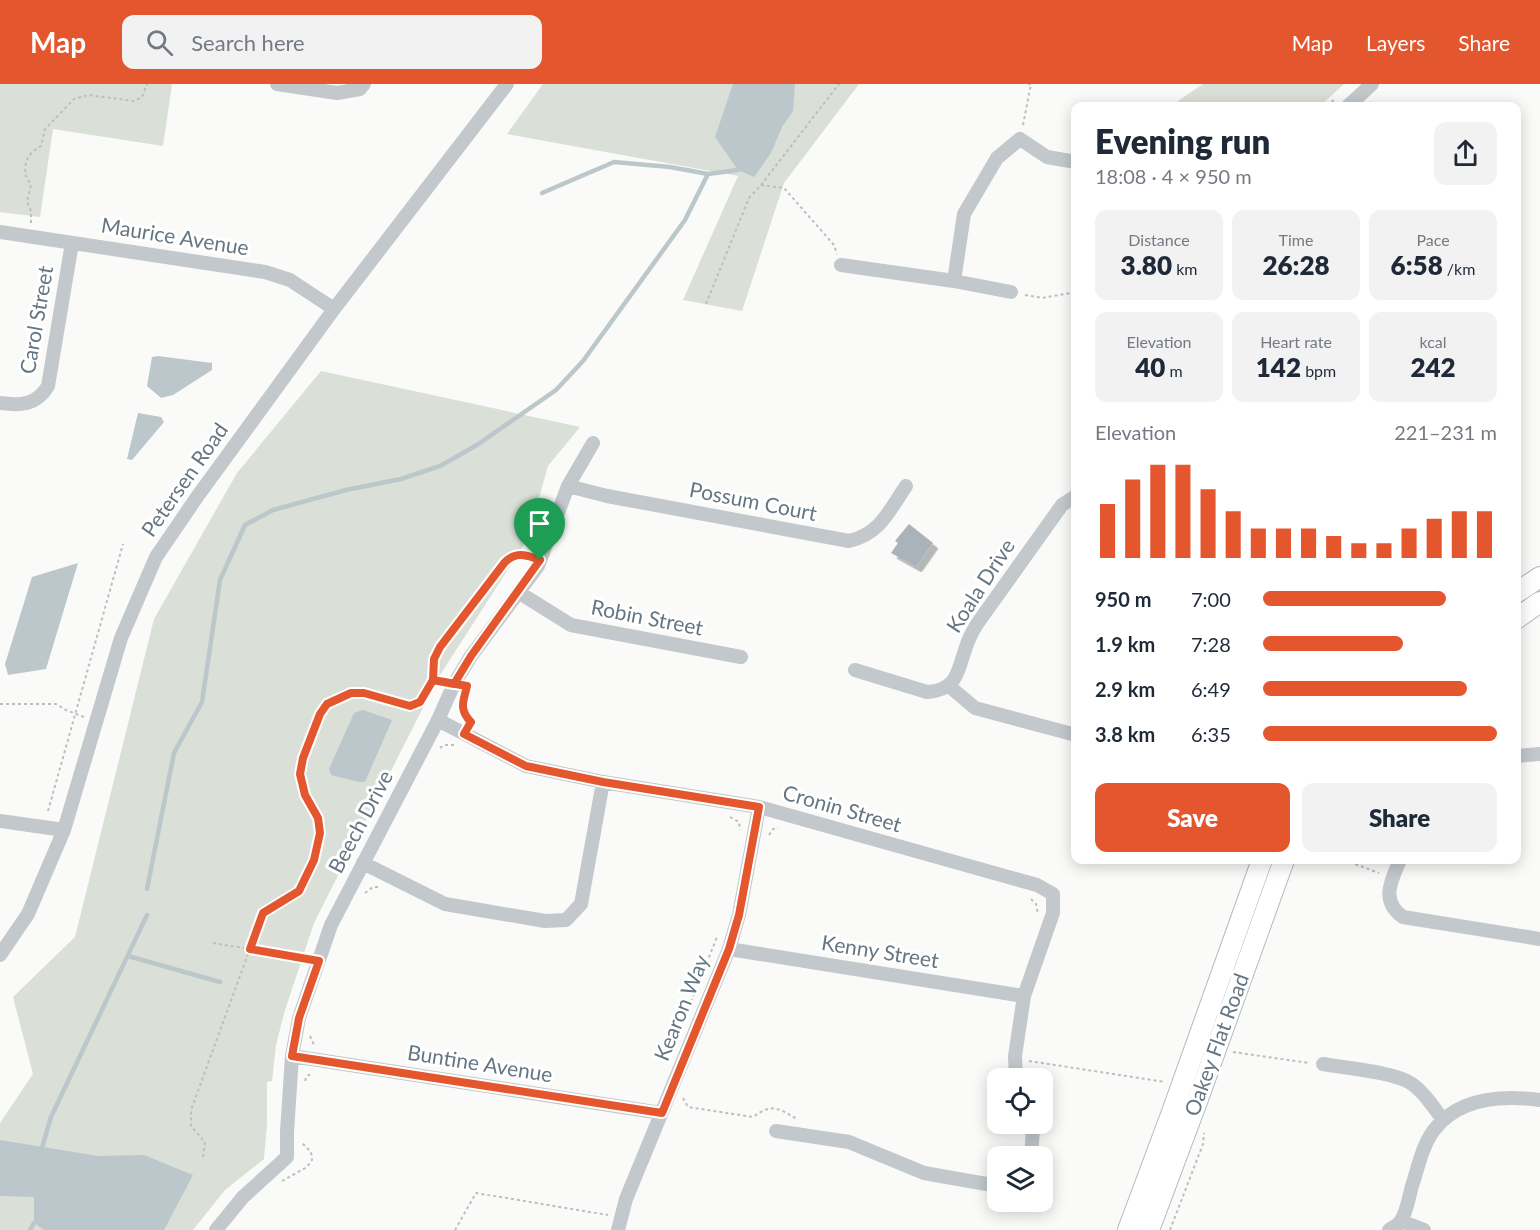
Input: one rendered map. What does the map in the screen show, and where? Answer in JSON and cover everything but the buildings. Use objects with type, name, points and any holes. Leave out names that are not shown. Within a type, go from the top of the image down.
[{"type":"main road","points":[[1521,590],[1540,577]]},
{"type":"main road","points":[[1521,615],[1540,602]]},
{"type":"main road","name":"Oakey Flat Road","points":[[1128,1230],[1261,864]]},
{"type":"main road","name":"Oakey Flat Road","points":[[1149,1230],[1283,864]]},
{"type":"street","points":[[277,84],[337,93],[360,89],[364,84]]},
{"type":"street","name":"Petersen Road","points":[[0,955],[28,914],[64,830],[121,638],[156,557],[334,309],[507,84]]},
{"type":"street","points":[[1352,102],[1372,84]]},
{"type":"street","points":[[954,281],[964,214],[997,158],[1020,139],[1047,157],[1071,161]]},
{"type":"street","name":"Maurice Avenue","points":[[0,232],[265,272],[290,280],[334,309]]},
{"type":"street","name":"Carol Street","points":[[0,403],[27,404],[43,395],[48,386],[72,243]]},
{"type":"street","points":[[842,265],[954,281],[1011,292]]},
{"type":"street","name":"Beech Drive","points":[[216,1230],[243,1197],[287,1157],[292,1056],[299,1018],[331,925],[438,720],[454,684],[471,656],[540,560],[568,486],[593,442]]},
{"type":"street","name":"Possum Court","points":[[568,486],[607,496],[849,542],[864,537],[879,527],[906,486]]},
{"type":"street","name":"Koala Drive","points":[[949,686],[956,678],[969,639],[977,624],[1062,505],[1071,499]]},
{"type":"street","name":"Robin Street","points":[[518,592],[571,625],[741,657]]},
{"type":"street","points":[[855,670],[927,692],[939,691],[949,686],[975,708],[1071,734]]},
{"type":"street","name":"Cronin Street","points":[[438,720],[526,766],[603,782],[759,807],[1037,885],[1053,894],[1053,913],[1024,996],[1015,1056],[1016,1068]]},
{"type":"street","points":[[1521,756],[1540,754]]},
{"type":"street","points":[[363,863],[445,904],[545,921],[566,920],[582,904],[603,782]]},
{"type":"street","name":"Kearon Way","points":[[619,1224],[729,949],[739,915],[759,807]]},
{"type":"street","points":[[0,821],[64,830]]},
{"type":"street","points":[[1398,864],[1390,889],[1390,904],[1403,917],[1540,939]]},
{"type":"street","name":"Kenny Street","points":[[729,949],[1024,996]]},
{"type":"street","name":"Buntine Avenue","points":[[292,1056],[662,1113]]},
{"type":"street","points":[[1323,1064],[1395,1077],[1410,1082],[1422,1092],[1443,1120]]},
{"type":"street","points":[[1424,1230],[1395,1226],[1433,1131],[1443,1120],[1467,1106],[1497,1097],[1540,1100]]},
{"type":"street","points":[[776,1131],[849,1142],[924,1173],[987,1184]]},
{"type":"path","points":[[31,237],[32,211],[27,202],[31,185],[25,174],[26,161],[32,152],[41,146],[45,129],[50,122],[74,99],[88,95],[134,101],[142,97],[147,84]]},
{"type":"path","points":[[706,304],[748,198],[761,185],[839,84]]},
{"type":"path","points":[[1020,139],[1030,84],[1028,84]]},
{"type":"path","points":[[761,185],[784,188],[834,245],[842,265]]},
{"type":"path","points":[[1011,292],[1042,298],[1071,293]]},
{"type":"path","points":[[48,811],[123,544]]},
{"type":"path","points":[[203,1157],[205,1142],[190,1126],[190,1110],[263,913],[299,891],[314,860],[320,833],[318,818],[305,795],[300,774],[303,758],[320,714],[327,704],[351,693],[364,693],[410,706],[420,702],[433,680],[434,659],[440,647],[505,562],[511,556],[518,555],[540,560]]},
{"type":"path","points":[[433,680],[454,684]]},
{"type":"path","points":[[463,698],[462,708],[471,722],[464,734]]},
{"type":"path","points":[[0,704],[56,704],[75,714],[96,720]]},
{"type":"path","points":[[1355,864],[1393,878]]},
{"type":"path","points":[[687,1011],[718,934]]},
{"type":"path","points":[[213,943],[319,961]]},
{"type":"path","points":[[1233,1052],[1323,1064]]},
{"type":"path","points":[[455,1230],[476,1193],[619,1224]]},
{"type":"shaded area","points":[[0,84],[172,84],[163,146],[53,129],[40,217],[0,212]]},
{"type":"shaded area","points":[[543,84],[859,84],[784,183],[742,311],[683,300],[738,176],[507,134]]},
{"type":"shaded area","points":[[733,84],[795,84],[793,111],[782,127],[771,153],[754,177],[738,170],[715,137]]},
{"type":"shaded area","points":[[1203,84],[1344,84],[1324,102],[1178,101]]},
{"type":"shaded area","points":[[152,357],[212,363],[212,370],[173,395],[161,398],[147,386]]},
{"type":"shaded area","points":[[321,371],[580,427],[548,466],[527,540],[438,678],[314,923],[285,1010],[276,1045],[272,1081],[267,1082],[264,1159],[225,1190],[193,1230],[0,1230],[0,1123],[33,1074],[13,997],[75,937],[154,619],[237,473]]},
{"type":"shaded area","points":[[138,413],[161,417],[164,422],[132,460],[127,459]]},
{"type":"shaded area","points":[[78,563],[46,669],[8,675],[5,664],[32,577]]},
{"type":"shaded area","points":[[363,710],[392,720],[365,782],[331,775],[329,769],[354,713]]},
{"type":"shaded area","points":[[0,1140],[98,1156],[144,1155],[193,1175],[164,1230],[44,1230],[34,1223],[34,1197],[0,1196]]},
{"type":"waterway","points":[[542,193],[614,162],[670,167],[708,174]]},
{"type":"waterway","points":[[147,889],[174,753],[202,702],[220,580],[245,525],[273,510],[346,490],[401,479],[440,466],[477,445],[556,390],[583,361],[685,220],[708,174],[738,170]]},
{"type":"waterway","points":[[42,1148],[51,1117],[147,915]]},
{"type":"waterway","points":[[128,956],[220,982]]},
{"type":"waterway","points":[[30,1230],[34,1223]]},
{"type":"route","points":[[540,560],[526,555],[511,556],[440,647],[434,659],[433,680],[454,684],[467,686],[462,708],[471,722],[464,734],[526,766],[603,782],[759,807],[739,915],[729,949],[662,1113],[292,1056],[299,1018],[319,961],[290,954],[250,949],[263,913],[299,891],[314,860],[320,833],[318,818],[305,795],[300,774],[314,727],[327,704],[351,693],[364,693],[410,706],[420,702],[433,680],[454,684],[471,656],[538,566],[540,560]]}]
